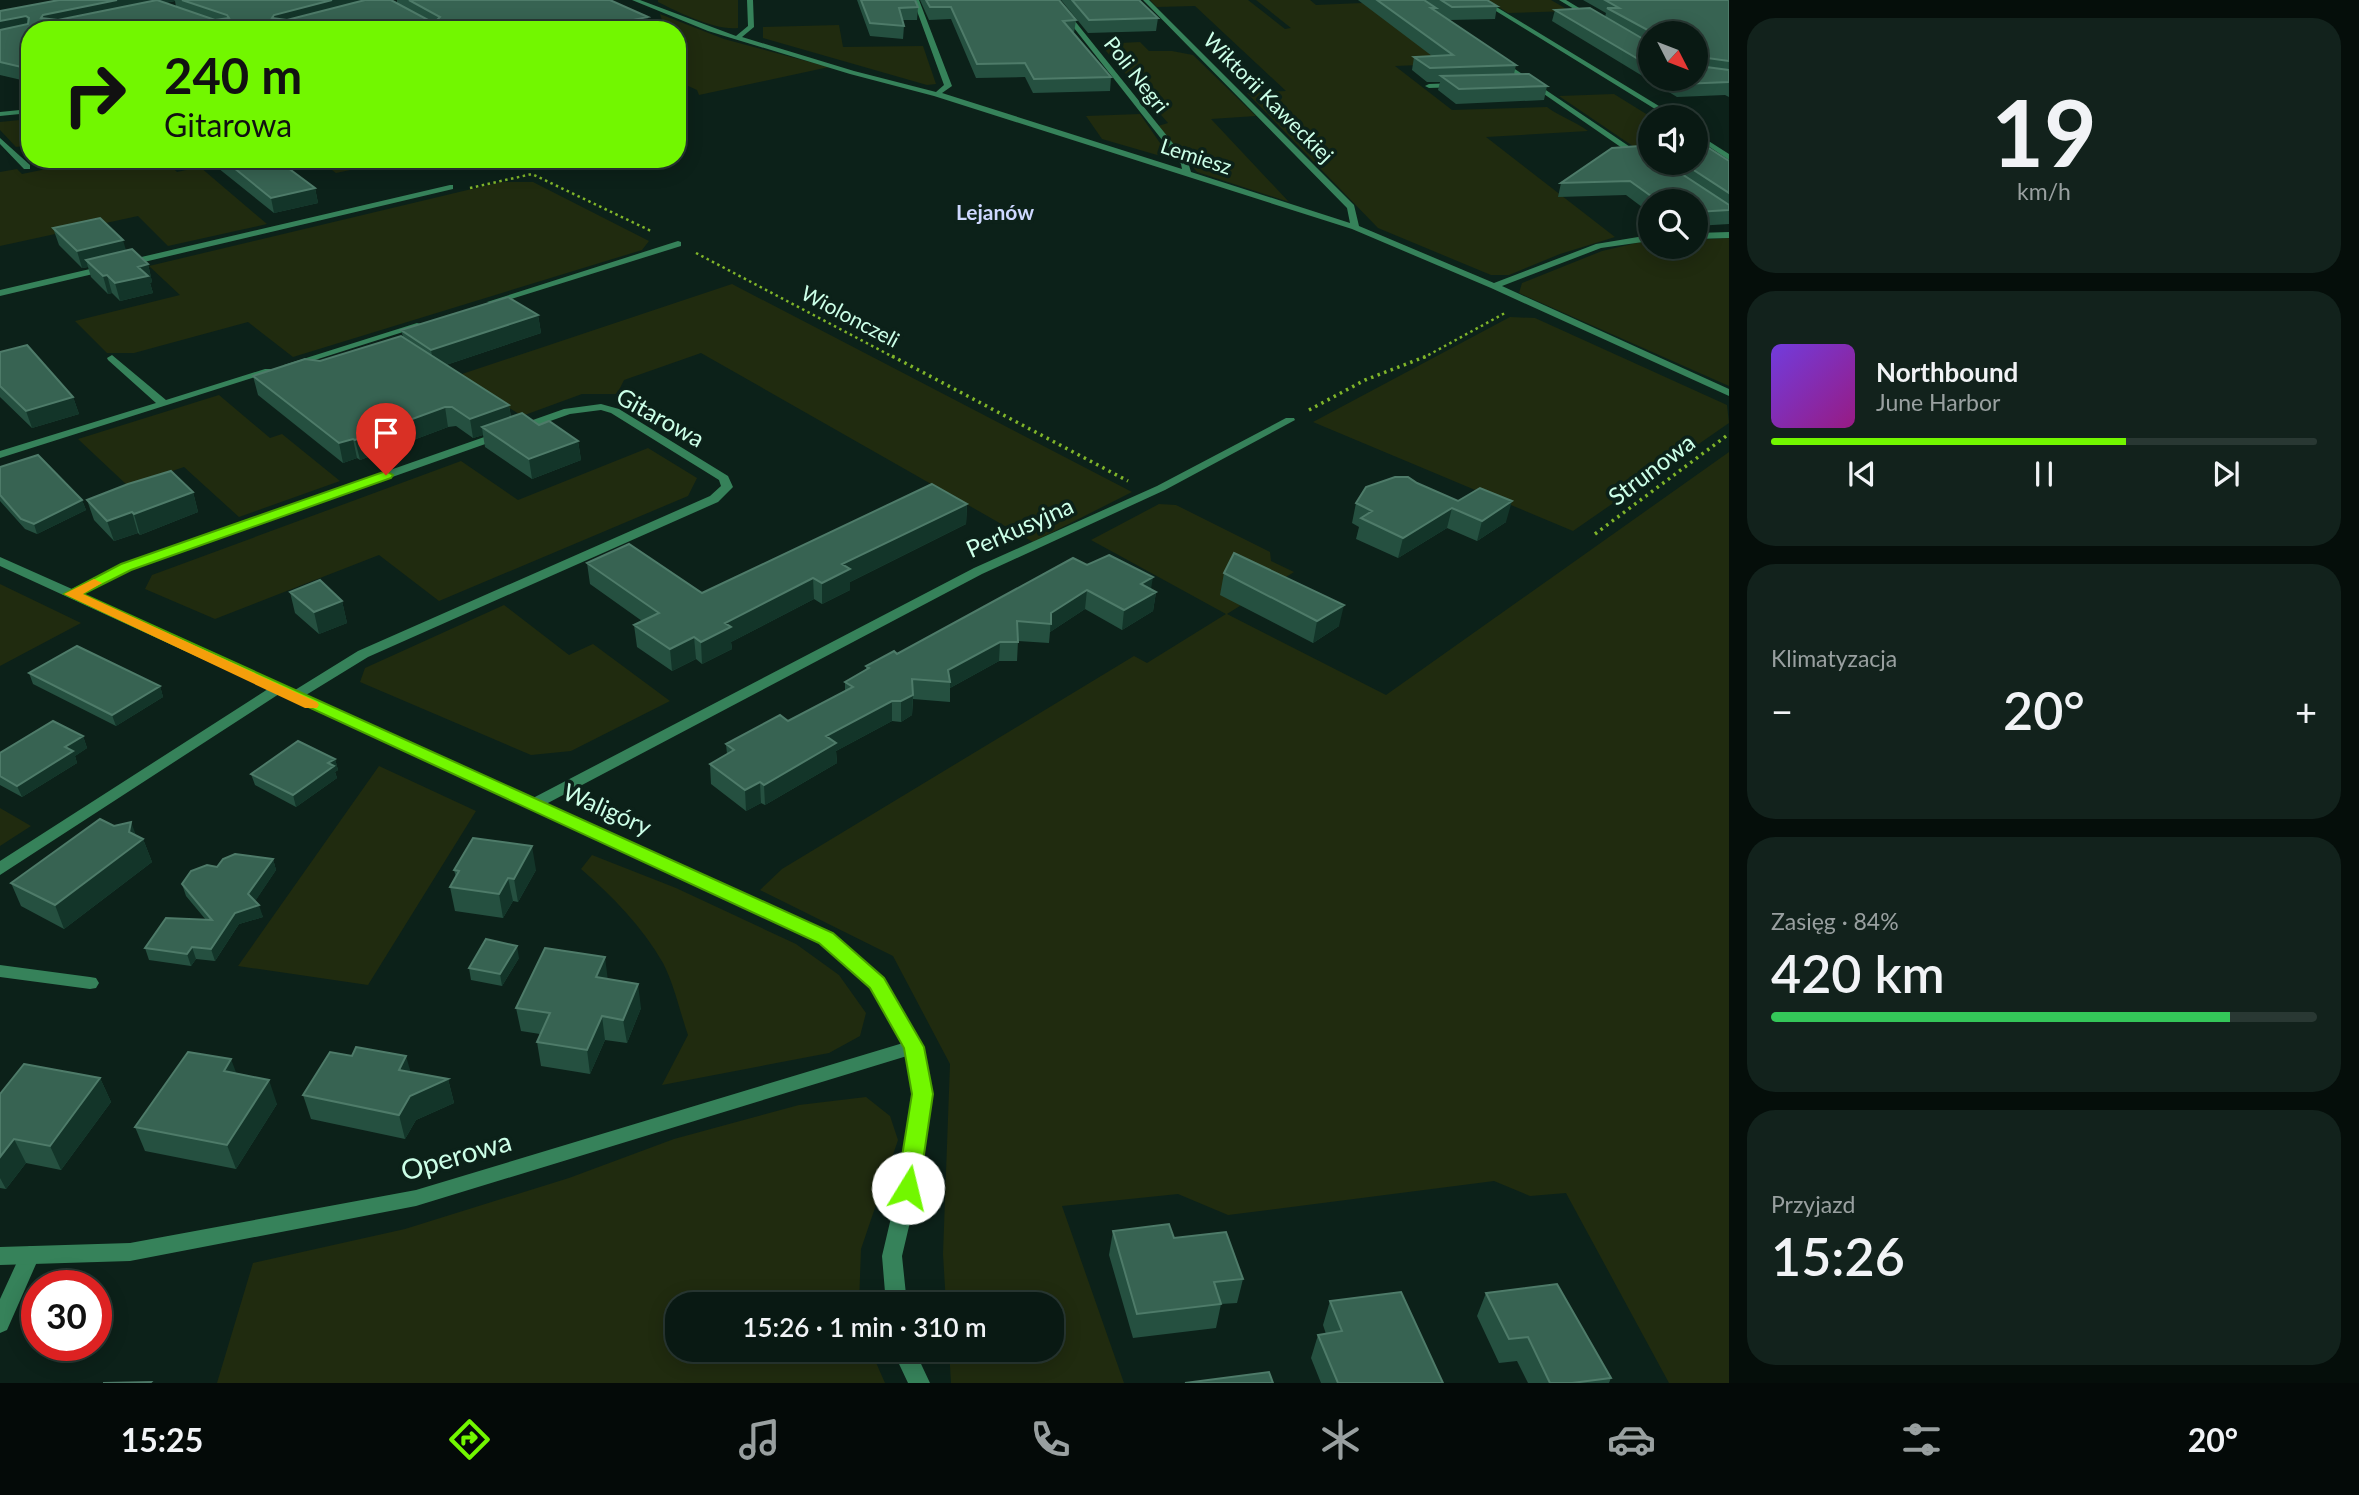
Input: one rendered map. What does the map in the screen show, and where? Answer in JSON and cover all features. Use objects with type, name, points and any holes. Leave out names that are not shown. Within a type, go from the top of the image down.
[{"type":"street","name":"Lemiesz","points":[[635,0],[684,21]]},
{"type":"street","points":[[738,37],[751,27],[750,0]]},
{"type":"street","points":[[916,0],[948,86],[937,94]]},
{"type":"street","name":"Poli Negri","points":[[1055,0],[1137,100],[1150,122],[1185,164],[1187,172]]},
{"type":"street","name":"Wiktorii Kaweckiej","points":[[1146,0],[1350,206],[1355,227]]},
{"type":"street","points":[[1481,0],[1653,105]]},
{"type":"street","points":[[1562,0],[1595,19]]},
{"type":"street","name":"Lemiesz","points":[[686,22],[852,73],[937,94],[1355,227],[1494,286],[1729,393]]},
{"type":"street","points":[[1487,53],[1638,155]]},
{"type":"street","points":[[1518,83],[1531,83]]},
{"type":"street","points":[[1429,86],[1468,85]]},
{"type":"street","points":[[0,114],[21,112]]},
{"type":"street","points":[[0,139],[21,161]]},
{"type":"street","points":[[1708,143],[1729,158]]},
{"type":"street","points":[[0,293],[450,187]]},
{"type":"street","points":[[1708,236],[1729,235]]},
{"type":"street","points":[[1494,286],[1599,246],[1638,240]]},
{"type":"street","points":[[480,306],[678,244]]},
{"type":"street","points":[[0,455],[428,322]]},
{"type":"street","points":[[112,358],[164,404]]},
{"type":"street","name":"Gitarowa","points":[[71,594],[126,567],[568,411],[601,407],[615,411],[724,478],[727,487],[714,499],[363,654],[294,697]]},
{"type":"street","name":"Perkusyjna","points":[[532,804],[978,571],[1151,492],[1290,420]]},
{"type":"street","name":"Waligóry","points":[[0,561],[826,938],[877,983],[914,1047],[922,1094],[908,1188],[892,1256],[896,1292]]},
{"type":"street","points":[[0,869],[278,688]]},
{"type":"street","points":[[0,971],[90,983]]},
{"type":"street","name":"Operowa","points":[[0,1256],[130,1252],[416,1198],[914,1047]]},
{"type":"street","points":[[0,1323],[30,1255]]},
{"type":"street","points":[[909,1362],[919,1383]]},
{"type":"path","name":"Wiolonczeli","points":[[450,187],[456,191],[532,174],[678,244],[1151,492]]},
{"type":"path","points":[[1290,420],[1365,380],[1428,356],[1497,317],[1531,303]]},
{"type":"path","name":"Strunowa","points":[[1595,534],[1729,434]]},
{"type":"green space","points":[[658,0],[738,0],[738,28],[719,27],[697,20]]},
{"type":"green space","points":[[1150,0],[1248,0],[1285,29],[1291,28],[1256,0],[1310,0],[1316,5],[1408,1],[1495,62],[1395,66],[1452,110],[1547,107],[1588,131],[1486,137],[1615,237],[1560,254],[1509,275],[1491,275],[1378,228],[1247,93],[1286,91],[1195,6],[1157,7]]},
{"type":"green space","points":[[1487,0],[1551,0],[1570,11],[1508,13]]},
{"type":"green space","points":[[660,14],[678,21],[662,21]]},
{"type":"green space","points":[[686,24],[724,39],[829,67],[699,95],[697,90],[686,85]]},
{"type":"green space","points":[[839,25],[843,47],[923,46],[936,84],[927,85],[763,38],[763,27]]},
{"type":"green space","points":[[1140,42],[1149,51],[1193,55],[1256,116],[1211,119],[1289,202],[1197,172],[1158,126],[1168,123],[1100,44]]},
{"type":"green space","points":[[1614,94],[1638,109],[1638,150],[1559,96]]},
{"type":"green space","points":[[1140,114],[1171,159],[1102,139],[1086,116]]},
{"type":"green space","points":[[21,120],[21,146],[16,147],[0,130],[0,122]]},
{"type":"green space","points":[[51,168],[173,168],[177,172],[201,168],[267,224],[168,246],[138,216],[0,246],[0,172],[17,169],[22,174]]},
{"type":"green space","points":[[329,168],[360,168],[336,173]]},
{"type":"green space","points":[[501,182],[533,182],[649,241],[642,250],[293,357],[248,322],[134,353],[107,353],[75,321],[180,295],[149,266]]},
{"type":"green space","points":[[1729,238],[1729,386],[1519,293],[1522,283],[1602,251],[1638,243],[1638,259],[1708,259],[1708,239]]},
{"type":"green space","points":[[732,284],[1132,492],[1033,542],[701,353],[624,380],[617,394],[582,394],[522,416],[459,375]]},
{"type":"green space","points":[[1510,317],[1535,318],[1727,405],[1729,423],[1573,531],[1313,422]]},
{"type":"green space","points":[[219,395],[270,438],[282,434],[340,481],[239,517],[184,467],[128,486],[78,439]]},
{"type":"green space","points":[[648,448],[697,478],[688,496],[439,601],[379,555],[215,619],[145,589],[152,575],[461,461],[518,500]]},
{"type":"green space","points":[[1729,452],[1729,1383],[1669,1383],[1566,1193],[1530,1196],[1494,1181],[1228,1215],[1178,1194],[1062,1206],[1124,1383],[951,1383],[950,1362],[1064,1362],[1064,1292],[945,1292],[943,1254],[950,1064],[893,956],[760,890],[782,869],[1134,656],[1147,663],[1226,614],[1091,540],[1159,504],[1176,505],[1270,552],[1271,561],[1294,572],[1227,614],[1386,695]]},
{"type":"green space","points":[[0,584],[81,623],[0,666]]},
{"type":"green space","points":[[504,605],[569,655],[593,644],[670,701],[571,751],[531,755],[360,682],[365,668]]},
{"type":"green space","points":[[379,766],[476,811],[368,985],[238,966]]},
{"type":"green space","points":[[0,808],[31,826],[0,846]]},
{"type":"green space","points":[[592,855],[676,888],[796,944],[839,975],[866,1013],[860,1036],[829,1053],[662,1085],[688,1035],[670,980],[655,949],[626,913],[581,869]]},
{"type":"green space","points":[[866,1097],[890,1116],[898,1140],[861,1249],[859,1292],[665,1292],[665,1362],[876,1362],[885,1383],[217,1383],[253,1263],[405,1229],[569,1178],[674,1139],[799,1105]]},
{"type":"building","points":[[59,0],[117,0],[43,15],[41,18],[58,20],[157,0],[215,20],[229,18],[182,0],[332,0],[274,15],[272,18],[287,20],[365,0],[391,0],[428,20],[437,20],[440,17],[409,0],[610,0],[648,17],[628,21],[28,21],[26,16],[0,21],[0,11]]},
{"type":"building","points":[[861,0],[915,0],[918,7],[899,8],[904,26],[870,23]]},
{"type":"building","points":[[926,0],[1059,0],[1076,20],[1063,21],[1111,77],[1034,79],[1025,63],[977,64],[951,7],[930,7]]},
{"type":"building","points":[[1072,0],[1139,0],[1158,18],[1089,20]]},
{"type":"building","points":[[1377,0],[1424,0],[1436,8],[1431,8],[1516,65],[1430,68],[1414,57],[1453,55]]},
{"type":"building","points":[[1441,0],[1487,0],[1497,6],[1452,7]]},
{"type":"building","points":[[1605,0],[1729,0],[1729,61],[1708,58],[1708,21],[1638,21],[1638,25],[1607,8],[1619,8]]},
{"type":"building","points":[[1590,8],[1638,36],[1638,59],[1555,10]]},
{"type":"building","points":[[21,26],[21,67],[0,62],[0,30]]},
{"type":"building","points":[[1708,67],[1729,70],[1729,82],[1708,83]]},
{"type":"building","points":[[1529,74],[1547,86],[1459,89],[1441,76]]},
{"type":"building","points":[[1638,146],[1638,175],[1683,175],[1705,189],[1641,189],[1630,181],[1561,183],[1612,148]]},
{"type":"building","points":[[1708,148],[1729,161],[1729,193],[1701,175],[1708,175]]},
{"type":"building","points":[[234,168],[288,168],[315,188],[271,198]]},
{"type":"building","points":[[1708,191],[1729,205],[1729,210],[1708,211]]},
{"type":"building","points":[[100,218],[123,240],[77,251],[53,228]]},
{"type":"building","points":[[132,249],[148,264],[138,267],[148,276],[115,283],[86,260]]},
{"type":"building","points":[[508,297],[538,315],[431,350],[401,330]]},
{"type":"building","points":[[401,336],[509,405],[470,419],[452,407],[445,407],[355,440],[339,443],[253,376],[305,359],[320,361]]},
{"type":"building","points":[[27,345],[73,397],[26,411],[0,386],[0,352]]},
{"type":"building","points":[[522,413],[539,425],[549,421],[578,441],[529,459],[482,427]]},
{"type":"building","points":[[38,455],[82,500],[34,524],[21,519],[0,495],[0,467]]},
{"type":"building","points":[[171,471],[193,492],[107,521],[87,500],[128,484]]},
{"type":"building","points":[[1395,477],[1408,477],[1458,501],[1480,488],[1512,501],[1482,521],[1452,508],[1403,538],[1361,518],[1372,511],[1356,503],[1366,487]]},
{"type":"building","points":[[932,484],[967,504],[842,564],[850,569],[822,583],[813,578],[725,623],[731,627],[701,642],[694,637],[670,649],[634,625],[659,613],[587,563],[629,544],[702,593]]},
{"type":"building","points":[[1234,553],[1344,605],[1317,621],[1224,573]]},
{"type":"building","points":[[1109,555],[1153,577],[1141,584],[1156,592],[1124,610],[1087,590],[1051,613],[1051,624],[1017,621],[1018,642],[1000,642],[948,670],[950,682],[912,679],[913,695],[901,701],[892,701],[826,736],[836,743],[764,785],[760,782],[745,790],[710,764],[734,750],[726,744],[780,715],[788,721],[853,687],[845,682],[869,668],[866,666],[894,651],[897,654],[1073,558],[1087,565]]},
{"type":"building","points":[[320,580],[342,601],[314,612],[290,592]]},
{"type":"building","points":[[77,646],[160,686],[112,715],[29,673]]},
{"type":"building","points":[[53,721],[83,736],[65,747],[73,751],[17,786],[0,776],[0,753]]},
{"type":"building","points":[[298,741],[335,759],[328,763],[334,766],[293,795],[251,774]]},
{"type":"building","points":[[100,819],[114,826],[131,822],[129,832],[143,839],[55,905],[11,883]]},
{"type":"building","points":[[473,838],[532,846],[514,879],[508,878],[499,894],[450,887],[459,871],[454,870]]},
{"type":"building","points":[[235,854],[273,859],[248,894],[259,905],[235,913],[211,949],[192,947],[187,954],[145,948],[166,918],[212,920],[182,884],[191,871],[207,865],[217,867],[223,859]]},
{"type":"building","points":[[486,939],[517,946],[500,974],[469,968]]},
{"type":"building","points":[[545,948],[605,957],[596,977],[638,984],[623,1020],[602,1016],[587,1050],[537,1042],[550,1013],[516,1008]]},
{"type":"building","points":[[356,1047],[406,1056],[399,1070],[448,1079],[410,1096],[399,1115],[303,1095],[330,1052],[352,1056]]},
{"type":"building","points":[[188,1052],[231,1059],[224,1071],[269,1080],[227,1145],[135,1127]]},
{"type":"building","points":[[24,1064],[100,1078],[50,1146],[14,1139],[0,1157],[0,1094]]},
{"type":"building","points":[[1169,1224],[1174,1238],[1226,1232],[1243,1279],[1214,1282],[1221,1304],[1137,1314],[1113,1231]]},
{"type":"building","points":[[1557,1284],[1611,1378],[1550,1383],[1528,1337],[1509,1339],[1486,1293]]},
{"type":"building","points":[[1401,1292],[1443,1383],[1338,1383],[1318,1335],[1342,1331],[1330,1301]]},
{"type":"building","points":[[1269,1372],[1273,1383],[1185,1383]]},
{"type":"slow traffic","points":[[94,583],[71,594],[311,705]]},
{"type":"district","name":"Lejanów","points":[[995,213]]},
{"type":"route","points":[[386,475],[126,567],[71,594],[826,938],[877,983],[914,1047],[922,1094],[908,1188]]}]
